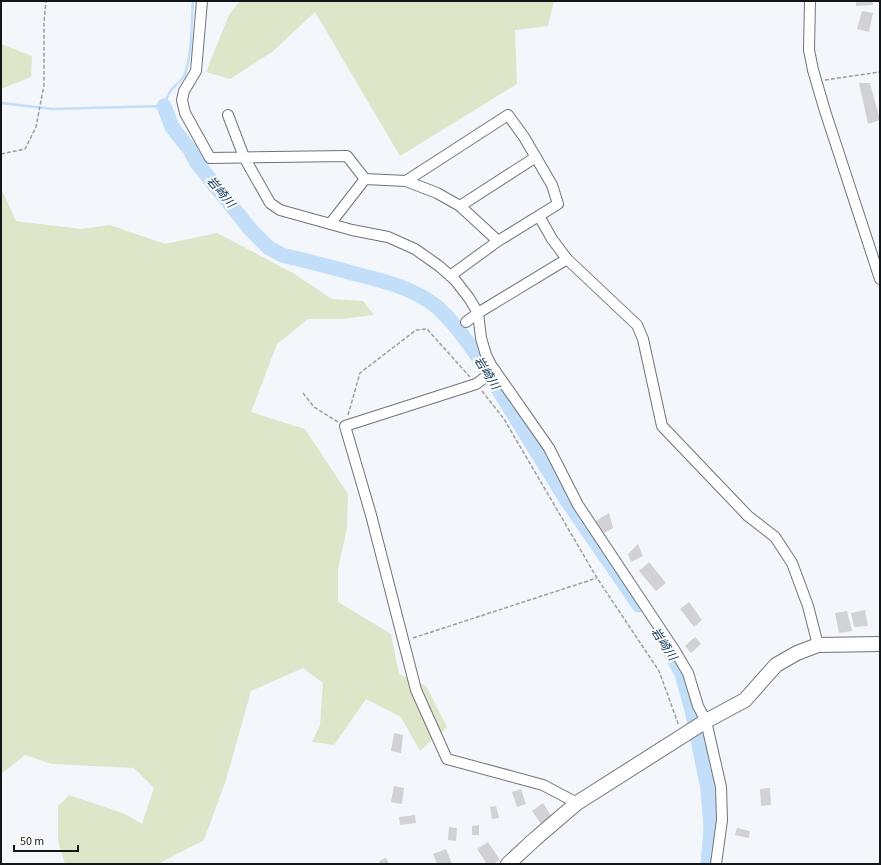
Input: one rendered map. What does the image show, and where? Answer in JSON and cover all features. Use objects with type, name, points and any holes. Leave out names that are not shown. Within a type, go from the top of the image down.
[{"type":"street","points":[[202,1],[196,71],[184,91],[182,100],[185,113],[210,158],[347,156],[365,179],[406,181],[437,193],[460,206],[498,241]]},
{"type":"street","points":[[810,1],[809,50],[813,70],[880,279]]},
{"type":"street","points":[[228,115],[244,157],[270,203],[280,210],[352,230],[388,237],[415,249],[439,266],[470,298],[478,313],[481,338],[486,354],[495,370],[549,448],[578,506],[688,673],[704,723],[721,787],[722,820],[716,864]]},
{"type":"street","points":[[406,181],[508,115],[536,156],[552,185],[558,204],[498,241],[450,276]]},
{"type":"street","points":[[460,206],[536,156]]},
{"type":"street","points":[[330,224],[365,179]]},
{"type":"street","points":[[539,216],[552,239],[567,259],[637,324],[643,339],[662,426],[748,516],[775,537],[792,563],[808,606],[818,645]]},
{"type":"street","points":[[466,322],[478,313],[567,259]]},
{"type":"street","points":[[495,370],[476,384],[345,426],[371,515],[416,690],[447,759],[543,785],[577,803]]},
{"type":"street","points":[[508,864],[577,803],[684,735],[745,700],[776,664],[797,652],[818,645],[880,644]]},
{"type":"path","points":[[1,154],[25,149],[36,127],[44,85],[44,22],[46,1]]},
{"type":"path","points":[[817,81],[880,72]]},
{"type":"path","points":[[303,393],[314,407],[345,426],[360,373],[416,330],[427,329],[476,384],[504,419],[597,578],[659,671],[684,735]]},
{"type":"path","points":[[403,641],[597,578]]},
{"type":"green space","points":[[240,1],[554,1],[548,26],[515,30],[517,84],[400,156],[315,12],[272,52],[230,79],[206,72],[229,15]]},
{"type":"green space","points":[[1,44],[32,56],[31,77],[1,89]]},
{"type":"green space","points":[[1,188],[16,221],[81,229],[110,225],[165,244],[217,233],[293,273],[332,299],[363,301],[374,315],[341,319],[308,319],[277,344],[251,412],[305,429],[348,494],[347,528],[338,569],[338,602],[391,634],[399,674],[426,686],[447,727],[420,751],[401,717],[366,699],[334,745],[312,742],[320,725],[323,683],[303,668],[251,691],[226,780],[204,840],[158,864],[65,864],[58,841],[58,806],[69,795],[125,814],[142,824],[154,788],[134,768],[52,764],[25,755],[1,774]]},
{"type":"building","points":[[856,1],[873,1],[873,5],[856,6]]},
{"type":"building","points":[[862,11],[873,13],[869,32],[857,29]]},
{"type":"building","points":[[859,83],[870,83],[880,120],[868,124]]},
{"type":"building","points":[[609,513],[613,528],[604,533],[596,521]]},
{"type":"building","points":[[638,544],[643,556],[631,562],[628,554]]},
{"type":"building","points":[[649,562],[666,583],[656,591],[639,571]]},
{"type":"building","points":[[689,602],[702,620],[694,627],[680,609]]},
{"type":"building","points":[[865,610],[868,626],[854,627],[851,613]]},
{"type":"building","points":[[847,611],[852,631],[839,633],[835,613]]},
{"type":"building","points":[[695,637],[701,644],[691,653],[685,646]]},
{"type":"building","points":[[394,733],[403,735],[401,753],[391,751]]},
{"type":"building","points":[[394,786],[404,788],[402,804],[391,802]]},
{"type":"building","points":[[770,788],[771,805],[761,806],[760,789]]},
{"type":"building","points":[[521,789],[526,804],[517,807],[512,792]]},
{"type":"building","points":[[543,803],[552,817],[541,824],[532,811]]},
{"type":"building","points":[[496,806],[499,818],[492,819],[490,807]]},
{"type":"building","points":[[415,815],[416,823],[400,825],[399,817]]},
{"type":"building","points":[[479,825],[479,835],[472,835],[472,826]]},
{"type":"building","points":[[449,827],[457,828],[456,841],[448,840]]},
{"type":"building","points":[[737,828],[750,831],[749,838],[735,835]]},
{"type":"building","points":[[488,842],[500,860],[493,864],[487,864],[477,849]]},
{"type":"building","points":[[446,849],[452,864],[437,864],[433,854]]},
{"type":"building","points":[[386,858],[389,864],[380,864],[379,861]]},
{"type":"waterway","points":[[1,103],[52,109],[164,106],[168,95],[183,77],[187,67],[190,48],[193,1]]},
{"type":"waterway","name":"岩崎川","points":[[164,106],[172,127],[190,150],[197,163],[251,230],[269,248],[282,255],[377,279],[409,290],[428,300],[443,312],[481,361],[566,499],[639,605]]},
{"type":"waterway","name":"岩崎川","points":[[670,651],[682,674],[692,710],[708,789],[711,829],[708,864]]}]
